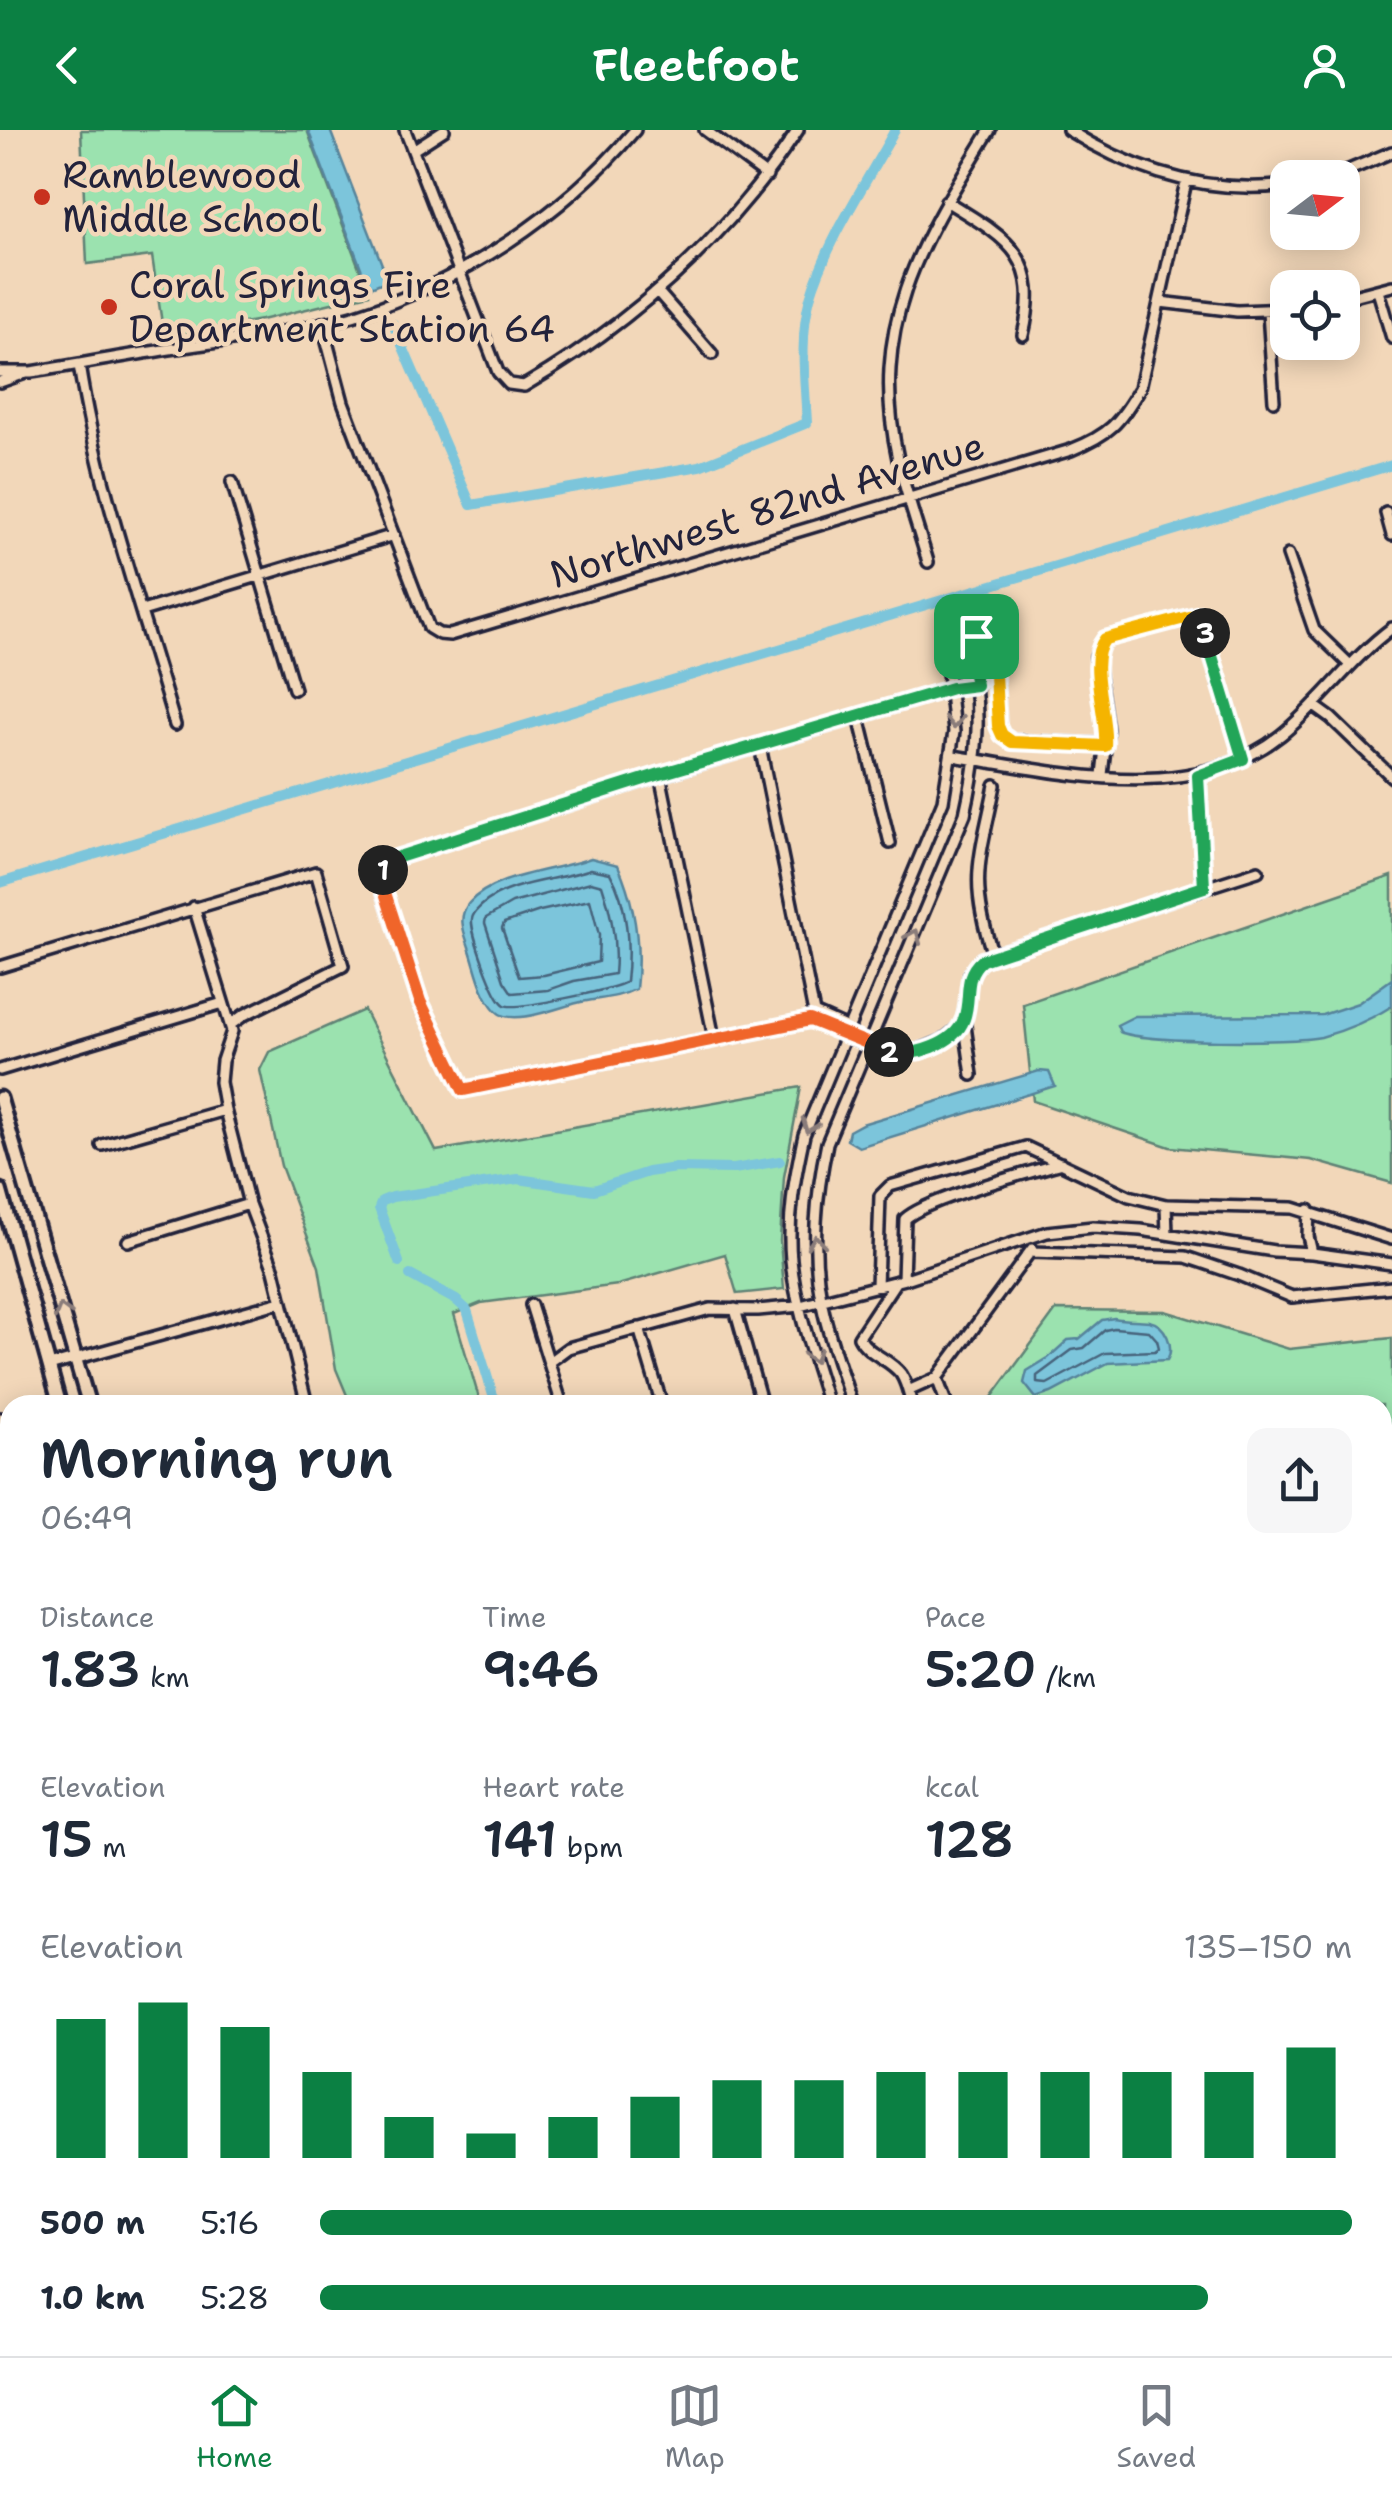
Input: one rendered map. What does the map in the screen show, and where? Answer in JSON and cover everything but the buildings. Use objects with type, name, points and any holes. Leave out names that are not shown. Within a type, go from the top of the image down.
[{"type":"main road","points":[[0,1098],[86,1395]]},
{"type":"main road","points":[[0,1190],[57,1395]]},
{"type":"street","points":[[405,130],[498,372],[509,384],[524,386],[618,326],[658,292],[738,214],[798,130]]},
{"type":"street","points":[[413,150],[444,130]]},
{"type":"street","points":[[0,372],[79,365],[322,323],[376,308],[460,272],[510,243],[563,202],[635,130]]},
{"type":"street","points":[[705,130],[768,176]]},
{"type":"street","points":[[928,562],[892,426],[891,350],[907,279],[946,202],[990,130]]},
{"type":"street","points":[[1068,130],[1140,168],[1186,182],[1230,187],[1270,186]]},
{"type":"street","points":[[1360,165],[1392,152]]},
{"type":"street","points":[[1186,182],[1160,302],[1200,309],[1268,312],[1274,400]]},
{"type":"street","points":[[946,202],[1005,239],[1016,254],[1030,288],[1022,335]]},
{"type":"street","points":[[1360,295],[1392,286]]},
{"type":"street","points":[[1378,291],[1392,338]]},
{"type":"street","points":[[658,292],[712,354]]},
{"type":"street","name":"Northwest 82nd Avenue","points":[[394,535],[429,628],[450,636],[1071,450],[1109,433],[1125,414],[1140,388],[1160,302]]},
{"type":"street","points":[[142,611],[394,535],[343,402],[322,323]]},
{"type":"street","points":[[79,365],[94,450],[176,725]]},
{"type":"street","points":[[0,382],[31,372]]},
{"type":"street","points":[[232,482],[294,689]]},
{"type":"street","points":[[1386,513],[1392,535]]},
{"type":"street","points":[[1288,555],[1314,630],[1349,664]]},
{"type":"street","points":[[1102,775],[1107,730],[1096,657],[1099,646],[1105,639],[1200,614],[1243,759]]},
{"type":"street","points":[[953,756],[1102,775],[1170,780],[1198,776],[1243,759],[1282,735],[1349,664],[1392,628]]},
{"type":"street","points":[[968,644],[974,637],[989,633],[993,641],[998,726],[1002,735],[1012,742],[1105,746]]},
{"type":"street","points":[[825,1395],[791,1260],[793,1185],[804,1135],[943,801],[953,756],[952,688],[946,648],[958,640],[968,644]]},
{"type":"street","points":[[849,1395],[821,1301],[814,1226],[817,1191],[827,1143],[965,814],[977,760],[976,685],[968,644]]},
{"type":"street","points":[[964,1019],[942,1041],[913,1052],[896,1054],[867,1044],[812,1016],[463,1090],[420,1001],[380,877],[386,861],[660,774],[952,688],[976,685]]},
{"type":"street","points":[[1313,705],[1392,778]]},
{"type":"street","points":[[860,717],[890,843]]},
{"type":"street","points":[[760,746],[812,1016]]},
{"type":"street","points":[[660,774],[714,1038]]},
{"type":"street","points":[[1198,776],[1204,887]]},
{"type":"street","points":[[993,955],[978,907],[977,889],[980,844],[994,786]]},
{"type":"street","points":[[972,1074],[964,1019],[972,968],[993,955],[1258,871]]},
{"type":"street","points":[[0,966],[316,872],[344,966],[230,1025]]},
{"type":"street","points":[[194,907],[232,1031],[220,1082],[225,1110],[249,1204],[274,1270],[304,1395]]},
{"type":"street","points":[[0,1070],[222,1003]]},
{"type":"street","points":[[102,1145],[225,1110]]},
{"type":"street","points":[[876,1286],[880,1196],[890,1186],[1026,1146],[1129,1196],[1166,1205],[1309,1210],[1392,1238]]},
{"type":"street","points":[[909,1395],[904,1378],[893,1365],[865,1348],[859,1337],[900,1280],[905,1220],[932,1204],[1061,1163]]},
{"type":"street","points":[[128,1241],[249,1204]]},
{"type":"street","points":[[1166,1205],[1166,1234]]},
{"type":"street","points":[[1309,1210],[1312,1253]]},
{"type":"street","points":[[549,1362],[568,1348],[710,1308],[800,1306],[900,1280],[1035,1236],[1093,1227],[1392,1264]]},
{"type":"street","points":[[908,1391],[937,1378],[1031,1252],[1035,1236]]},
{"type":"street","points":[[1031,1252],[1186,1258],[1292,1298],[1392,1287]]},
{"type":"street","points":[[49,1366],[281,1302]]},
{"type":"street","points":[[531,1305],[559,1395]]},
{"type":"street","points":[[735,1308],[759,1395]]},
{"type":"street","points":[[640,1328],[659,1395]]},
{"type":"street","points":[[937,1378],[943,1395]]},
{"type":"green space","points":[[81,130],[307,130],[369,294],[261,320],[164,337],[152,256],[87,264]]},
{"type":"green space","points":[[1392,876],[1392,1183],[1311,1160],[1170,1147],[1033,1101],[1023,1004]]},
{"type":"green space","points":[[364,1010],[436,1151],[801,1087],[784,1177],[780,1241],[784,1289],[737,1294],[725,1254],[618,1285],[481,1303],[454,1314],[478,1395],[347,1395],[336,1369],[319,1267],[281,1166],[260,1070],[269,1052]]},
{"type":"green space","points":[[1056,1310],[1165,1311],[1289,1349],[1392,1338],[1392,1395],[994,1395]]},
{"type":"water","points":[[308,130],[330,130],[388,280],[371,287],[366,281]]},
{"type":"water","points":[[591,858],[618,865],[624,880],[635,926],[636,989],[535,1015],[512,1017],[496,1011],[479,980],[464,930],[465,908],[480,893],[509,879]]},
{"type":"water","points":[[1392,979],[1392,1006],[1321,1037],[1187,1040],[1135,1036],[1120,1032],[1117,1025],[1135,1016],[1322,1015],[1358,1003]]},
{"type":"water","points":[[1039,1071],[1049,1072],[1055,1086],[859,1147],[847,1140],[849,1131],[862,1124]]},
{"type":"water","points":[[1102,1320],[1155,1323],[1169,1343],[1167,1360],[1108,1363],[1051,1393],[1034,1395],[1024,1383],[1027,1371]]},
{"type":"waterway","points":[[393,324],[471,505],[700,466],[807,423],[804,344],[810,298],[837,234],[895,130]]},
{"type":"waterway","points":[[0,883],[1392,465]]},
{"type":"waterway","points":[[399,1262],[379,1208],[382,1201],[392,1197],[518,1179],[594,1190],[648,1172],[676,1168],[734,1169],[780,1161]]},
{"type":"waterway","points":[[410,1275],[467,1310],[493,1395]]},
{"type":"place","name":"Ramblewood Middle School","points":[[42,197]]},
{"type":"place","name":"Coral Springs Fire Department Station 64","points":[[109,307]]},
{"type":"route","points":[[1200,614],[1243,759],[1198,776],[1204,887],[982,960],[970,974],[966,1015],[961,1026],[924,1050],[896,1054],[810,1020],[463,1090],[420,1001],[380,877],[386,861],[660,774],[952,688],[976,685],[968,644],[976,636],[989,633],[993,641],[998,726],[1002,735],[1012,742],[1105,746],[1107,730],[1096,657],[1099,646],[1105,639],[1200,614]]}]
